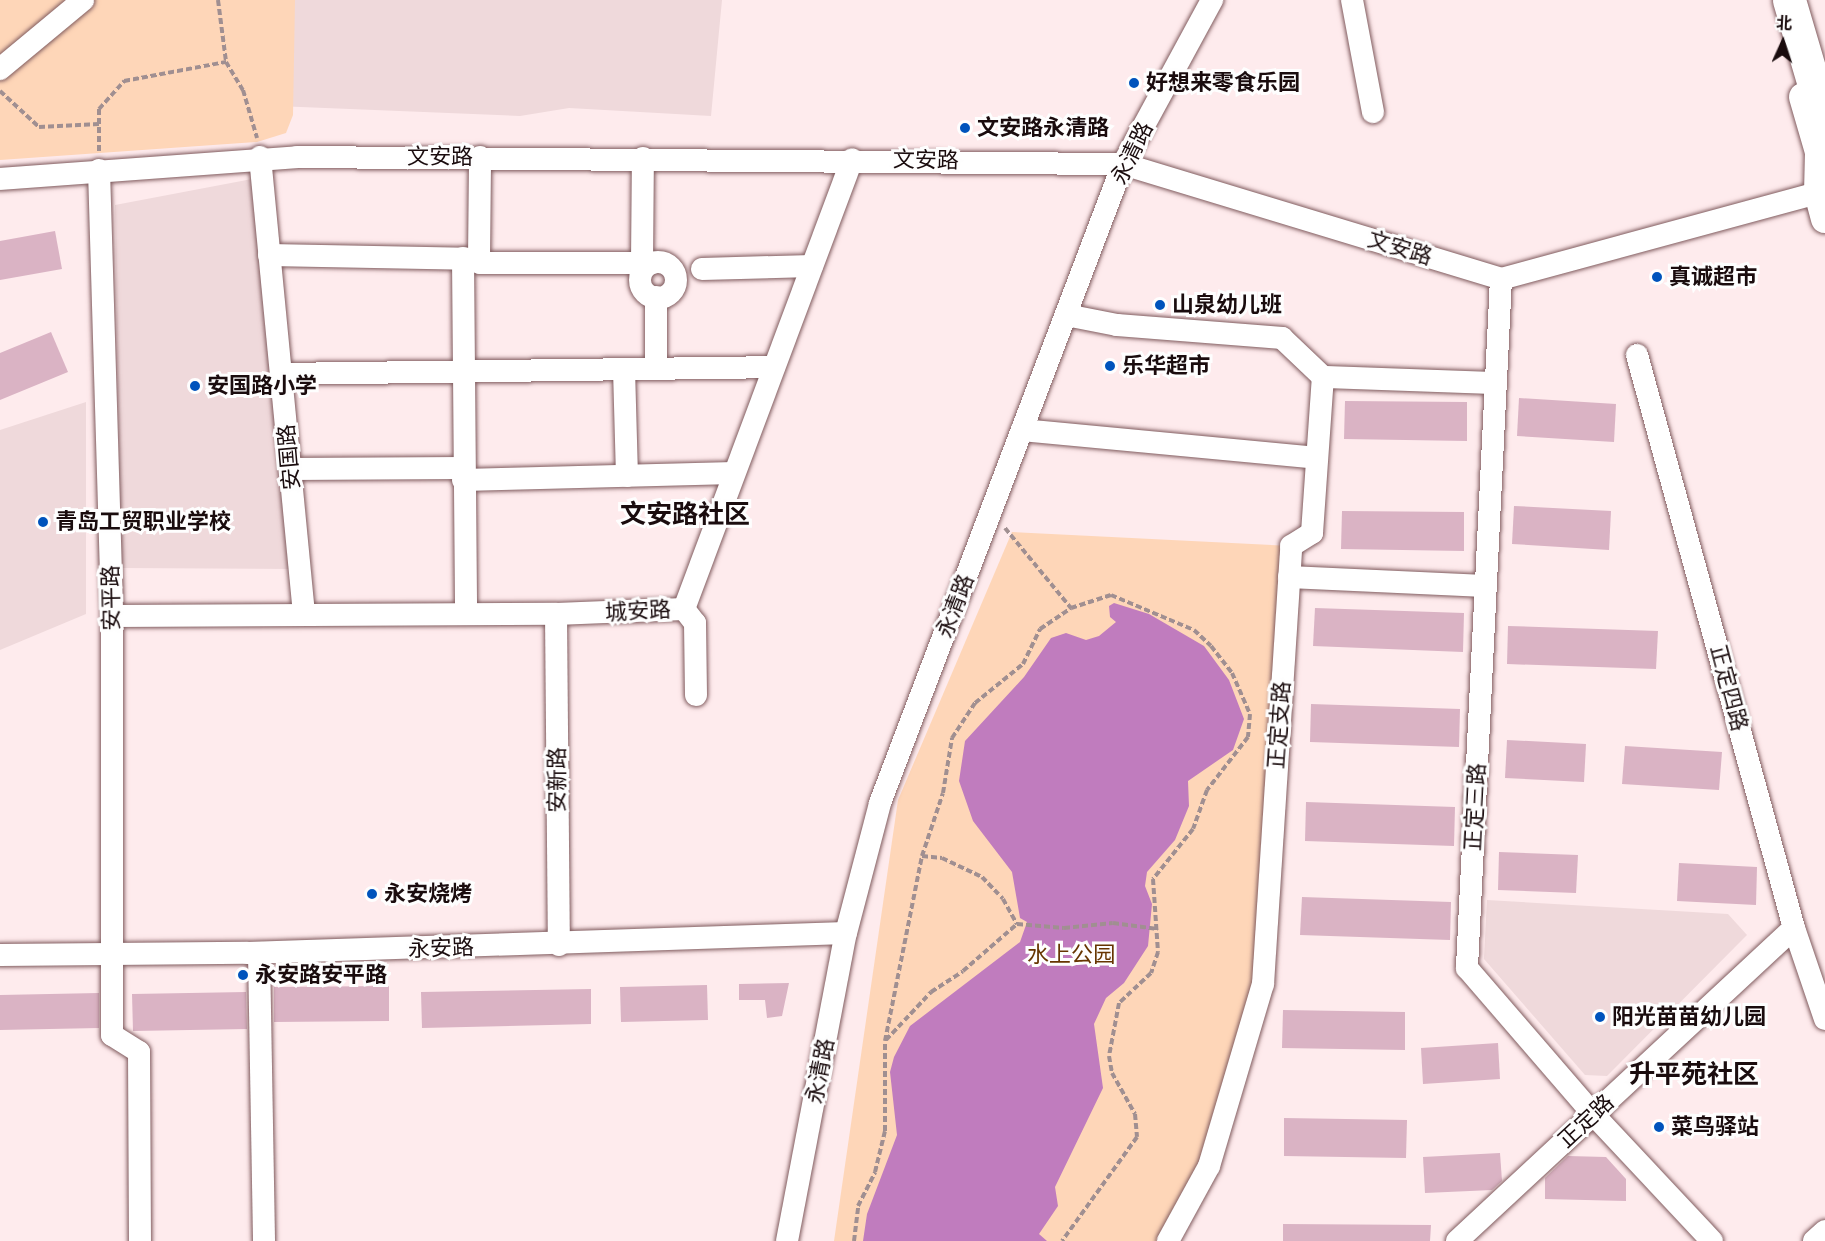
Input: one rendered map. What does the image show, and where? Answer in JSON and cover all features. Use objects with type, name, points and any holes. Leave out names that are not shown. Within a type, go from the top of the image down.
[{"type":"highway","points":[[1789,0],[1825,122]]},
{"type":"highway","points":[[1810,0],[1825,46]]},
{"type":"main road","points":[[1774,0],[1819,152],[1823,201]]},
{"type":"street","points":[[0,69],[83,0]]},
{"type":"street","name":"永清路","points":[[787,1241],[846,933],[880,804],[1123,164],[1212,0]]},
{"type":"street","points":[[1352,0],[1373,112]]},
{"type":"street","name":"文安路","points":[[0,179],[260,157],[852,159],[1123,164],[1501,279]]},
{"type":"street","name":"安国路","points":[[260,157],[303,614]]},
{"type":"street","points":[[466,614],[463,372],[480,158]]},
{"type":"street","points":[[643,158],[647,263]]},
{"type":"street","name":"城安路","points":[[112,616],[556,614],[684,609],[852,159]]},
{"type":"street","name":"安平路","points":[[99,170],[112,616],[109,953],[112,1035],[139,1052],[140,1241]]},
{"type":"street","points":[[1501,279],[1823,201]]},
{"type":"street","points":[[269,255],[471,258],[480,263],[668,265],[675,274],[672,291],[656,297],[656,369]]},
{"type":"street","points":[[702,269],[812,266]]},
{"type":"street","name":"正定三路","points":[[1501,279],[1467,968],[1593,1114],[1712,1241]]},
{"type":"street","points":[[1066,315],[1117,325],[1282,338],[1323,377],[1496,383]]},
{"type":"street","name":"正定四路","points":[[1637,355],[1794,928],[1825,1019]]},
{"type":"street","points":[[281,374],[774,367]]},
{"type":"street","points":[[624,369],[627,476]]},
{"type":"street","name":"正定支路","points":[[1168,1241],[1209,1166],[1263,984],[1291,546],[1312,533],[1323,377]]},
{"type":"street","points":[[1022,430],[1317,458]]},
{"type":"street","points":[[290,469],[627,476],[734,473]]},
{"type":"street","points":[[1289,577],[1485,585]]},
{"type":"street","points":[[684,609],[695,622],[696,695]]},
{"type":"street","name":"安新路","points":[[556,614],[559,945]]},
{"type":"street","name":"正定路","points":[[1457,1241],[1794,928]]},
{"type":"street","name":"永安路","points":[[0,955],[259,953],[559,945],[846,933]]},
{"type":"street","points":[[259,953],[264,1241]]},
{"type":"street","points":[[1814,1241],[1825,1231]]},
{"type":"path","points":[[218,0],[226,62],[255,121],[260,157]]},
{"type":"path","points":[[99,170],[99,110],[124,81],[226,62]]},
{"type":"path","points":[[0,91],[39,127],[99,124]]},
{"type":"path","points":[[991,512],[1071,608]]},
{"type":"path","points":[[854,1241],[858,1206],[874,1172],[885,1131],[885,1041],[922,856],[943,793],[952,738],[975,703],[1023,664],[1040,628],[1071,608],[1111,595],[1194,630],[1232,673],[1250,714],[1248,737],[1207,790],[1193,830],[1153,879],[1158,929],[1150,973],[1119,1003],[1114,1015],[1109,1056],[1112,1073],[1135,1114],[1137,1137],[1062,1241]]},
{"type":"path","points":[[922,856],[942,858],[982,877],[1003,899],[1017,924]]},
{"type":"path","points":[[885,1041],[931,992],[963,971],[1017,924],[1064,928],[1113,922],[1158,929]]},
{"type":"shaded area","points":[[274,0],[722,0],[711,116],[569,108],[520,116],[276,106]]},
{"type":"shaded area","name":"安国路小学","points":[[252,179],[291,569],[121,568],[115,205]]},
{"type":"shaded area","name":"青岛工贸职业学校","points":[[86,402],[86,614],[0,650],[0,430]]},
{"type":"shaded area","points":[[1114,603],[1149,614],[1204,646],[1229,680],[1244,719],[1233,750],[1188,781],[1189,806],[1175,840],[1147,872],[1145,886],[1152,904],[1148,946],[1124,983],[1106,998],[1094,1024],[1103,1088],[1055,1187],[1058,1206],[1039,1234],[1047,1241],[863,1241],[867,1214],[897,1135],[890,1072],[894,1057],[910,1026],[1020,942],[1027,922],[1020,918],[1012,872],[973,821],[959,781],[965,741],[1024,677],[1051,638],[1066,633],[1086,640],[1099,636],[1116,622],[1110,617],[1109,606]]},
{"type":"shaded area","name":"阳光苗苗幼儿园","points":[[1487,900],[1728,914],[1747,935],[1607,1076],[1585,1075],[1484,959]]},
{"type":"green space","points":[[0,0],[295,0],[293,115],[286,133],[257,142],[0,160]]},
{"type":"green space","name":"水上公园","points":[[1012,532],[1291,546],[1262,993],[1209,1166],[1168,1241],[834,1241],[898,800]]},
{"type":"building","points":[[55,231],[62,269],[0,280],[0,241]]},
{"type":"building","points":[[51,332],[68,372],[0,400],[0,353]]},
{"type":"building","points":[[1519,398],[1616,404],[1614,442],[1517,436]]},
{"type":"building","points":[[1345,401],[1467,402],[1467,441],[1344,439]]},
{"type":"building","points":[[1514,506],[1611,511],[1609,550],[1512,544]]},
{"type":"building","points":[[1342,511],[1464,512],[1464,551],[1341,549]]},
{"type":"building","points":[[1315,608],[1464,613],[1463,652],[1313,646]]},
{"type":"building","points":[[1508,626],[1658,631],[1656,669],[1507,664]]},
{"type":"building","points":[[1311,704],[1460,709],[1459,747],[1310,742]]},
{"type":"building","points":[[1507,740],[1586,744],[1584,782],[1505,778]]},
{"type":"building","points":[[1625,746],[1722,752],[1719,790],[1622,784]]},
{"type":"building","points":[[1306,802],[1455,807],[1454,846],[1305,841]]},
{"type":"building","points":[[1499,852],[1578,855],[1576,893],[1498,890]]},
{"type":"building","points":[[1679,863],[1757,867],[1756,905],[1677,901]]},
{"type":"building","points":[[1302,897],[1451,902],[1450,940],[1300,935]]},
{"type":"building","points":[[789,983],[782,1016],[767,1018],[765,1000],[739,1000],[739,984]]},
{"type":"building","points":[[707,985],[708,1020],[621,1022],[620,987]]},
{"type":"building","points":[[389,986],[389,1021],[274,1022],[274,987]]},
{"type":"building","points":[[591,989],[591,1024],[422,1028],[421,992]]},
{"type":"building","points":[[246,992],[247,1029],[133,1031],[132,994]]},
{"type":"building","points":[[99,993],[99,1028],[0,1030],[0,995]]},
{"type":"building","points":[[1283,1010],[1405,1012],[1405,1050],[1282,1048]]},
{"type":"building","points":[[1498,1043],[1500,1079],[1423,1084],[1421,1048]]},
{"type":"building","points":[[1284,1118],[1407,1120],[1406,1158],[1284,1156]]},
{"type":"building","points":[[1500,1153],[1502,1181],[1492,1190],[1425,1193],[1423,1157]]},
{"type":"building","points":[[1568,1156],[1606,1157],[1626,1179],[1626,1201],[1545,1199],[1545,1178]]},
{"type":"building","points":[[1283,1224],[1431,1225],[1430,1241],[1283,1241]]},
{"type":"place","name":"好想来零食乐园","points":[[1134,83]]},
{"type":"place","name":"文安路永清路","points":[[965,128]]},
{"type":"place","name":"真诚超市","points":[[1657,277]]},
{"type":"place","name":"山泉幼儿班","points":[[1160,305]]},
{"type":"place","name":"乐华超市","points":[[1110,366]]},
{"type":"place","name":"安国路小学","points":[[195,386]]},
{"type":"place","name":"青岛工贸职业学校","points":[[43,522]]},
{"type":"place","name":"永安烧烤","points":[[372,894]]},
{"type":"place","name":"永安路安平路","points":[[243,975]]},
{"type":"place","name":"阳光苗苗幼儿园","points":[[1600,1017]]},
{"type":"place","name":"菜鸟驿站","points":[[1659,1127]]},
{"type":"district","name":"文安路社区","points":[[685,515]]},
{"type":"district","name":"升平苑社区","points":[[1694,1075]]}]
